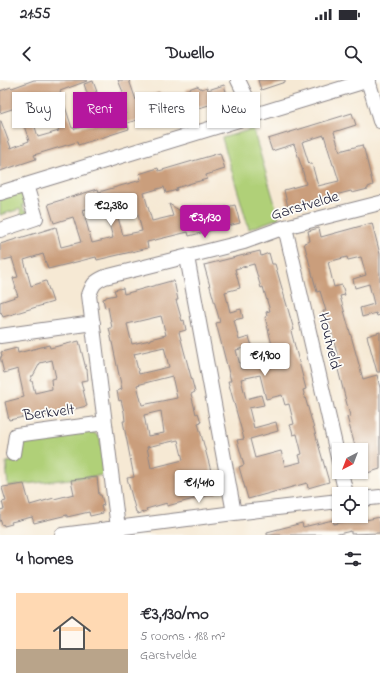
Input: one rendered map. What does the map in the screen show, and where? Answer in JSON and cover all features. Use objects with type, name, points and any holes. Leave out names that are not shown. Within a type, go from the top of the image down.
[{"type":"street","points":[[238,80],[244,92]]},
{"type":"street","points":[[260,113],[368,80],[380,121]]},
{"type":"street","points":[[0,193],[212,128]]},
{"type":"street","points":[[0,230],[36,218],[26,185]]},
{"type":"street","name":"Garstvelde","points":[[93,323],[89,295],[92,285],[104,277],[244,242],[285,227],[380,203]]},
{"type":"street","name":"Houtveld","points":[[285,227],[335,443]]},
{"type":"street","points":[[187,257],[234,513]]},
{"type":"street","points":[[0,336],[93,323],[118,528]]},
{"type":"street","name":"Berkvelt","points":[[13,454],[16,435],[105,423]]},
{"type":"street","points":[[368,498],[380,497]]},
{"type":"street","points":[[62,535],[332,502]]},
{"type":"green space","points":[[253,129],[279,218],[249,229],[222,138]]},
{"type":"green space","points":[[23,191],[27,203],[22,205],[25,212],[29,210],[30,214],[22,218],[20,209],[0,215],[0,198]]},
{"type":"green space","points":[[91,430],[100,438],[105,475],[8,486],[6,462],[21,461],[23,440]]},
{"type":"building","points":[[34,80],[87,80],[60,92],[12,92],[12,109],[0,113],[0,91],[11,87],[12,88]]},
{"type":"building","points":[[118,80],[129,80],[135,97],[135,121],[127,123],[127,92],[123,92]]},
{"type":"building","points":[[258,80],[285,80],[285,82],[261,90]]},
{"type":"building","points":[[93,81],[97,92],[87,92],[84,84]]},
{"type":"building","points":[[224,85],[226,92],[207,92],[207,106],[199,108],[199,92],[186,92],[186,90],[197,86],[202,89],[207,87],[208,90]]},
{"type":"building","points":[[65,106],[72,128],[74,129],[127,128],[127,123],[129,129],[78,145],[77,142],[34,155],[36,159],[0,171],[0,121],[11,148],[29,141],[25,128],[35,128],[38,137],[59,131],[58,128],[65,128]]},
{"type":"building","points":[[352,113],[356,125],[334,132],[340,151],[362,145],[373,185],[368,187],[368,189],[352,193],[351,191],[288,207],[284,190],[306,184],[302,168],[294,144],[272,151],[268,139]],"holes":[[[324,135],[339,181],[318,186],[312,164],[309,164],[302,142]]]},
{"type":"building","points":[[220,153],[225,169],[206,175],[207,179],[176,188],[177,190],[166,193],[164,187],[144,193],[152,221],[173,216],[169,204],[189,216],[235,205],[240,223],[189,236],[188,232],[147,242],[148,248],[97,260],[96,257],[48,269],[43,254],[24,260],[31,286],[46,281],[53,302],[3,317],[1,312],[0,313],[0,302],[18,296],[13,278],[18,277],[12,258],[0,261],[0,244],[56,227],[61,247],[81,242],[73,217],[54,223],[48,204],[98,189],[99,192],[141,180],[139,174],[158,168],[159,171]],"holes":[[[134,198],[142,231],[123,235],[114,204]],[[102,204],[113,238],[92,243],[83,210]]]},
{"type":"building","points":[[372,223],[380,254],[380,315],[377,316],[376,313],[362,317],[360,308],[374,304],[369,284],[355,288],[353,279],[366,275],[361,257],[348,260],[347,257],[328,262],[334,287],[342,285],[345,295],[340,296],[363,379],[377,375],[380,388],[380,469],[368,473],[368,443],[354,443],[347,417],[350,416],[335,358],[338,357],[328,320],[325,321],[323,311],[326,311],[320,291],[317,292],[304,243],[310,241],[308,231],[319,228],[321,237]]},
{"type":"building","points":[[260,251],[261,256],[269,253],[272,264],[275,264],[294,330],[291,331],[306,389],[303,390],[329,482],[308,488],[307,483],[248,499],[239,467],[244,465],[237,440],[244,439],[228,381],[231,381],[216,323],[220,322],[204,265]],"holes":[[[254,264],[270,311],[266,312],[267,316],[265,317],[276,361],[241,369],[236,350],[252,346],[249,337],[239,340],[234,320],[243,318],[241,309],[230,312],[225,292],[240,288],[235,269]],[[260,375],[266,399],[282,395],[285,405],[289,404],[294,424],[290,425],[293,435],[297,434],[302,454],[299,455],[301,462],[285,466],[281,451],[255,458],[250,439],[278,431],[276,422],[254,428],[249,408],[264,405],[261,395],[246,399],[241,379]]]},
{"type":"building","points":[[174,281],[178,300],[176,300],[182,321],[184,320],[186,330],[179,332],[195,392],[191,394],[196,414],[198,413],[201,422],[198,423],[217,493],[167,506],[167,503],[146,509],[147,511],[138,514],[136,512],[127,478],[134,477],[123,421],[125,421],[124,412],[121,400],[119,401],[117,391],[122,389],[109,328],[112,328],[108,307],[105,308],[103,299],[116,295],[114,290],[123,288],[124,294]],"holes":[[[161,316],[166,335],[132,344],[127,324]],[[164,347],[169,367],[139,374],[134,354]],[[172,376],[177,398],[142,405],[137,385]],[[161,411],[164,433],[148,436],[144,415]],[[178,440],[183,460],[151,468],[147,447]]]},
{"type":"building","points":[[380,332],[380,372],[377,372],[367,336]]},
{"type":"building","points":[[79,341],[87,369],[88,380],[81,381],[87,406],[39,417],[38,414],[9,420],[5,402],[24,397],[18,369],[4,373],[0,357],[2,357],[1,352],[17,348],[18,353],[49,345],[50,348]],"holes":[[[52,360],[56,378],[51,379],[52,389],[35,393],[32,381],[30,381],[31,376],[33,376],[40,363]]]},
{"type":"building","points":[[97,477],[99,495],[101,495],[104,505],[101,506],[103,513],[90,516],[89,512],[67,517],[67,515],[34,523],[32,517],[11,522],[12,524],[2,525],[0,510],[4,509],[2,502],[6,501],[3,487],[24,484],[30,505],[74,494],[71,480]]},
{"type":"building","points":[[380,517],[380,533],[351,534],[351,531],[334,535],[267,535],[267,532],[302,523],[303,527],[332,520],[332,523],[368,523],[368,520]]}]
